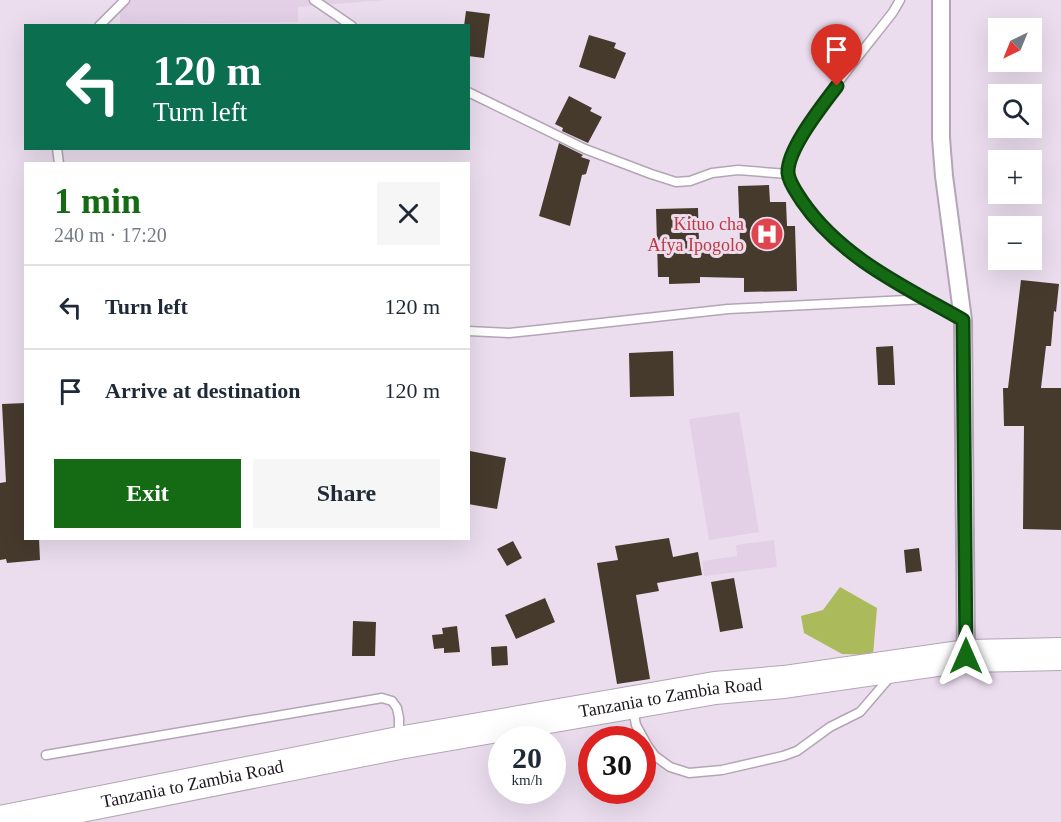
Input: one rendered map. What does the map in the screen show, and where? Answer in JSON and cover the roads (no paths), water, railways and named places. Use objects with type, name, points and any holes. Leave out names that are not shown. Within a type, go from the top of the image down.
[{"type":"highway","name":"Tanzania to Zambia Road","points":[[0,822],[399,743],[715,688],[784,682],[966,656],[1061,654]]},
{"type":"street","points":[[941,0],[941,138],[963,320],[966,656]]},
{"type":"lane","points":[[101,24],[125,0]]},
{"type":"lane","points":[[314,0],[349,24]]},
{"type":"lane","points":[[900,0],[894,12],[803,134],[788,174],[794,189],[813,218],[834,239],[867,264],[963,320]]},
{"type":"lane","points":[[470,93],[585,148],[676,182],[690,181],[712,173],[738,170],[788,174]]},
{"type":"lane","points":[[470,331],[509,333],[728,309],[927,299]]},
{"type":"lane","points":[[632,703],[636,725],[647,745],[670,767],[689,773],[722,770],[797,751],[830,727],[860,712],[901,665]]},
{"type":"lane","points":[[46,755],[382,699],[392,701],[397,708],[399,743]]},
{"type":"place","name":"Kituo cha Afya Ipogolo","points":[[767,234]]}]
